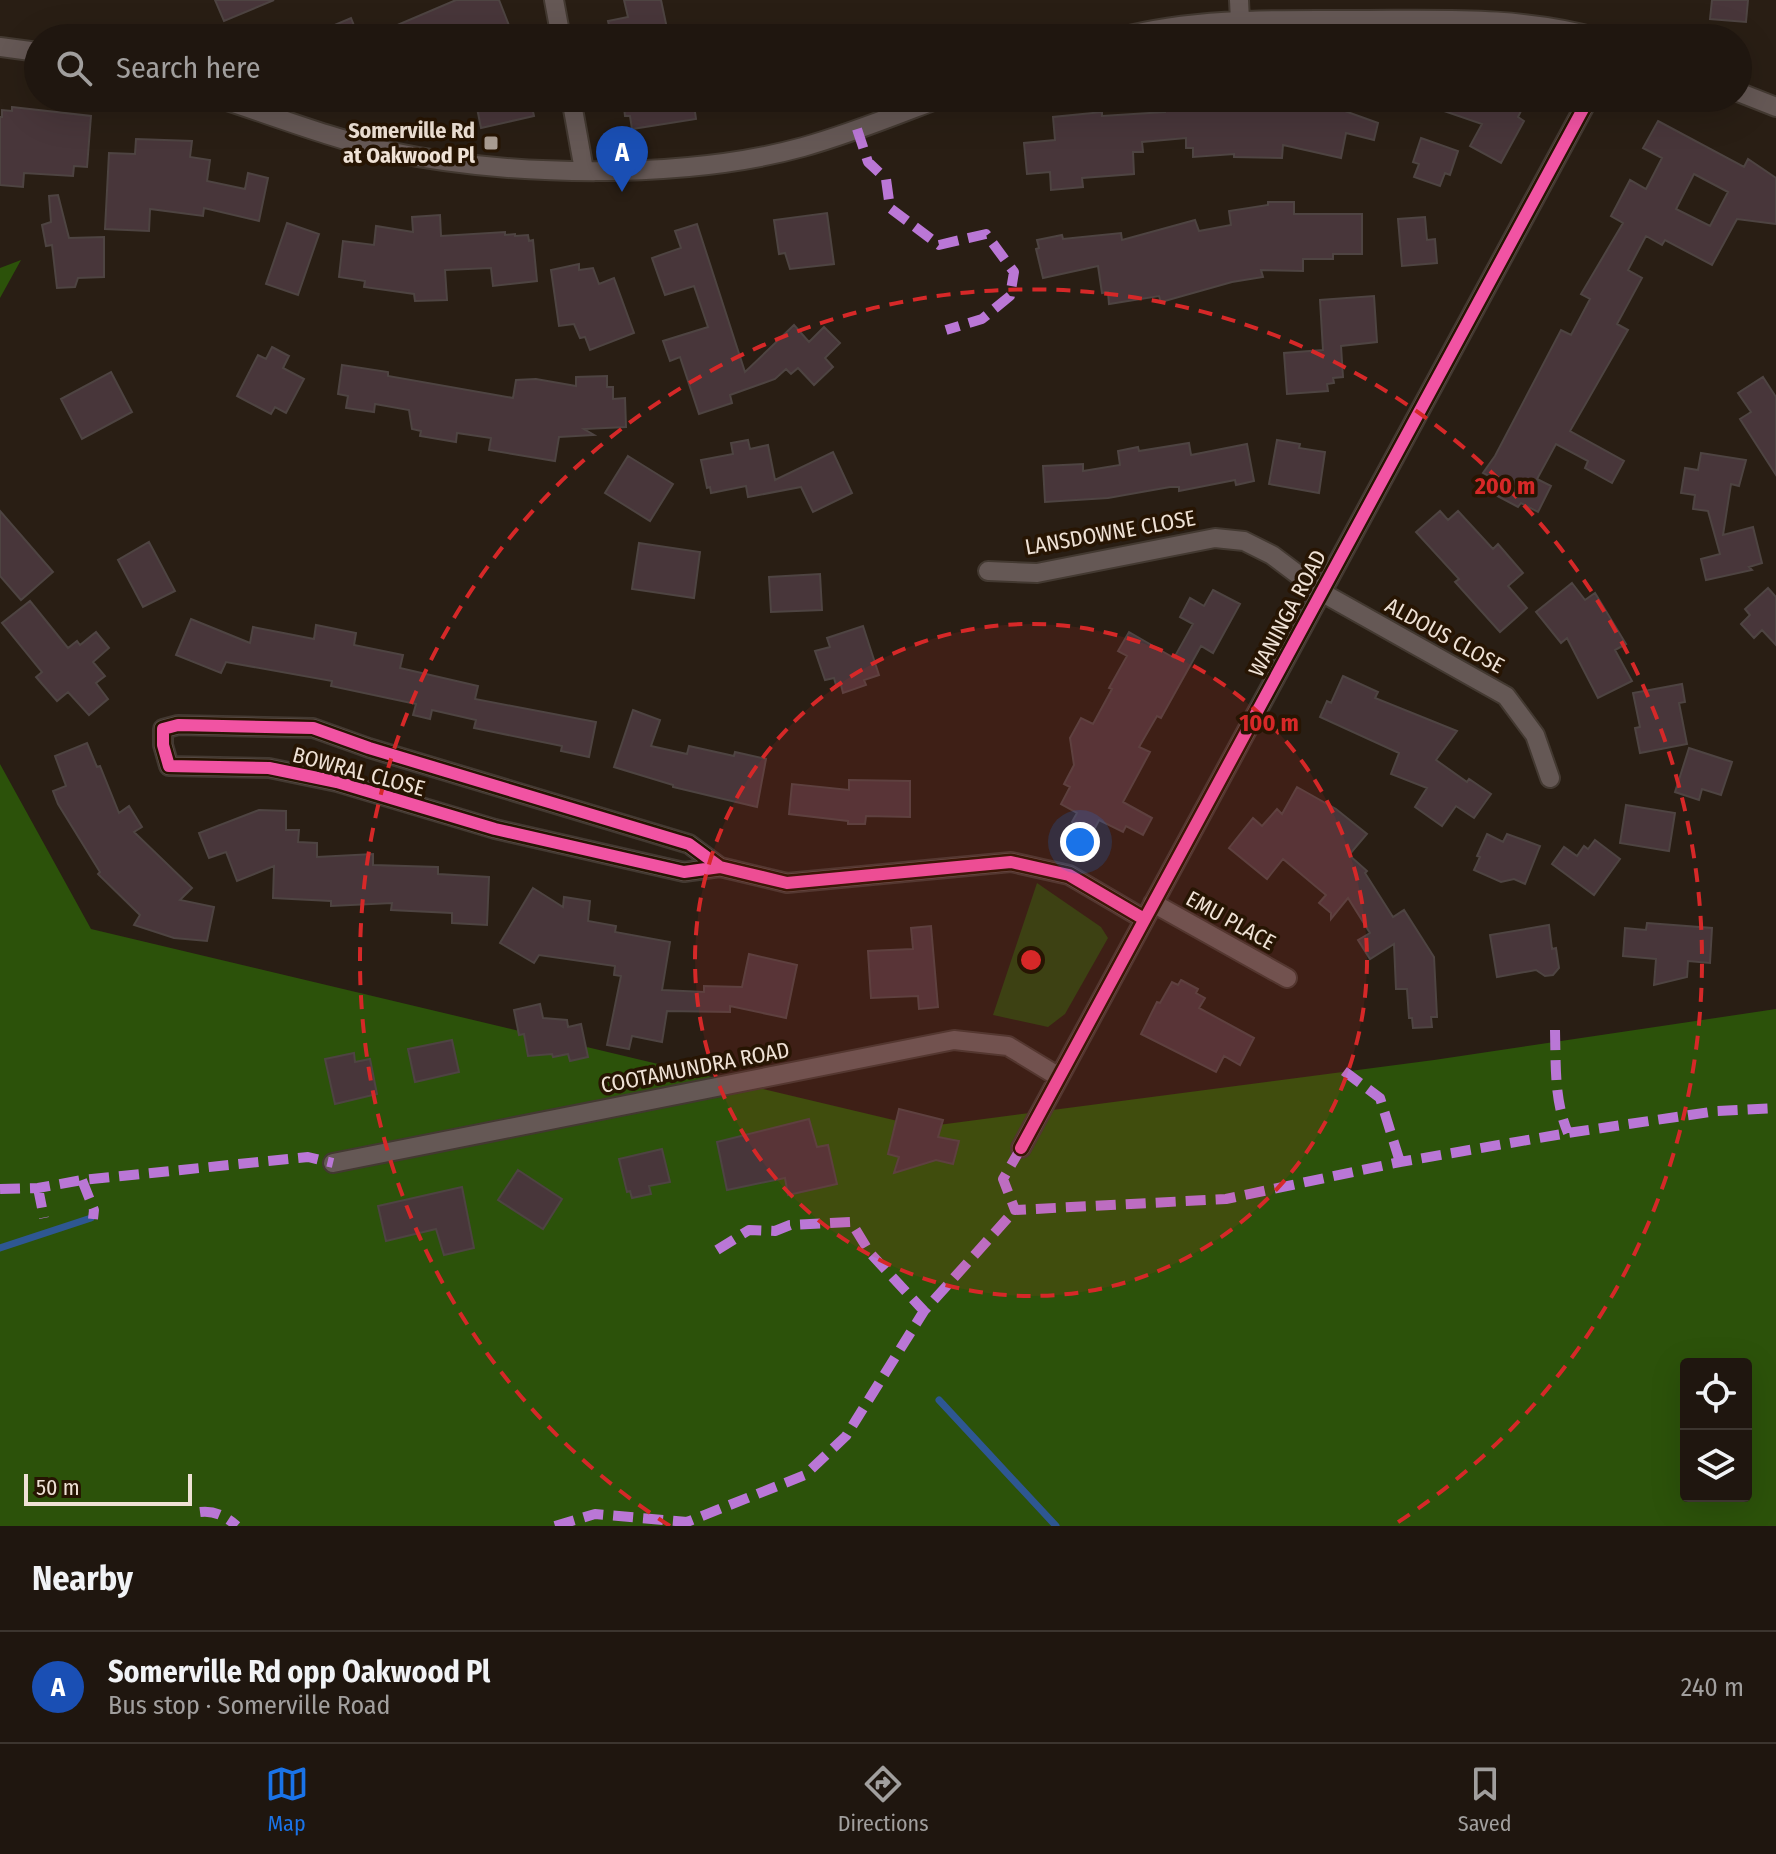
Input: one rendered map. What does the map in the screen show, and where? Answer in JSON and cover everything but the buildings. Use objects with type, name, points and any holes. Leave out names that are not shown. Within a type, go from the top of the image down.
[{"type":"street","points":[[554,0],[558,24]]},
{"type":"street","points":[[1239,0],[1240,21]]},
{"type":"street","points":[[1492,20],[1493,0]]},
{"type":"street","points":[[1200,24],[1240,21],[1492,20],[1516,24]]},
{"type":"street","points":[[0,47],[24,50]]},
{"type":"street","points":[[1752,98],[1776,107]]},
{"type":"street","points":[[263,112],[387,151],[472,165],[584,170],[676,167],[748,159],[803,147],[905,112]]},
{"type":"street","points":[[574,112],[584,170]]},
{"type":"street","name":"WANINGA ROAD","points":[[1021,1148],[1581,112]]},
{"type":"street","name":"LANSDOWNE CLOSE","points":[[988,571],[1037,573],[1215,538],[1244,541],[1272,555],[1321,592]]},
{"type":"street","name":"ALDOUS CLOSE","points":[[1321,592],[1506,696],[1535,735],[1550,778]]},
{"type":"street","name":"BOWRAL CLOSE","points":[[720,867],[689,844],[369,748],[313,728],[178,725],[163,729],[163,745],[169,766],[269,768],[337,782],[495,829],[684,872],[720,867],[787,883],[1011,862],[1069,875],[1148,911]]},
{"type":"street","name":"EMU PLACE","points":[[1148,911],[1287,978]]},
{"type":"street","name":"COOTAMUNDRA ROAD","points":[[333,1163],[954,1040],[1008,1046],[1059,1077]]},
{"type":"green space","points":[[21,260],[0,298],[0,268]]},
{"type":"green space","points":[[0,764],[91,929],[923,1127],[1434,1060],[1776,1009],[1776,1526],[0,1526]]},
{"type":"green space","points":[[1037,883],[1101,927],[1108,938],[1065,1014],[1048,1027],[993,1015]]},
{"type":"waterway","points":[[0,1248],[91,1218]]},
{"type":"waterway","points":[[939,1400],[1056,1526]]},
{"type":"marked path","points":[[857,129],[868,162],[886,179],[890,208],[939,245],[986,234],[1014,272],[1010,296],[982,319],[946,330]]},
{"type":"marked path","points":[[1555,1030],[1558,1095],[1568,1133]]},
{"type":"marked path","points":[[1344,1071],[1380,1098],[1400,1162]]},
{"type":"marked path","points":[[1021,1148],[1003,1179],[1015,1210],[1226,1199],[1400,1162],[1568,1133],[1717,1111],[1776,1108]]},
{"type":"marked path","points":[[0,1189],[38,1188],[82,1180],[308,1157],[333,1163]]},
{"type":"marked path","points":[[82,1180],[94,1210],[93,1219]]},
{"type":"marked path","points":[[38,1188],[44,1218]]},
{"type":"marked path","points":[[555,1526],[595,1514],[687,1522],[805,1475],[846,1436],[924,1311],[1015,1210]]},
{"type":"marked path","points":[[717,1250],[749,1230],[775,1231],[790,1225],[851,1222],[870,1253],[924,1311]]},
{"type":"marked path","points":[[200,1512],[220,1515],[237,1526]]},
{"type":"cycle path","points":[[1021,1148],[1581,112]]},
{"type":"cycle path","points":[[720,867],[689,844],[369,748],[313,728],[178,725],[163,729],[163,745],[169,766],[269,768],[337,782],[495,829],[684,872],[720,867],[787,883],[1011,862],[1069,875],[1144,919]]},
{"type":"place","name":"Somerville Rd at Oakwood Pl","points":[[491,143]]},
{"type":"place","name":"Somerville Rd opp Oakwood Pl","points":[[622,192]]}]
